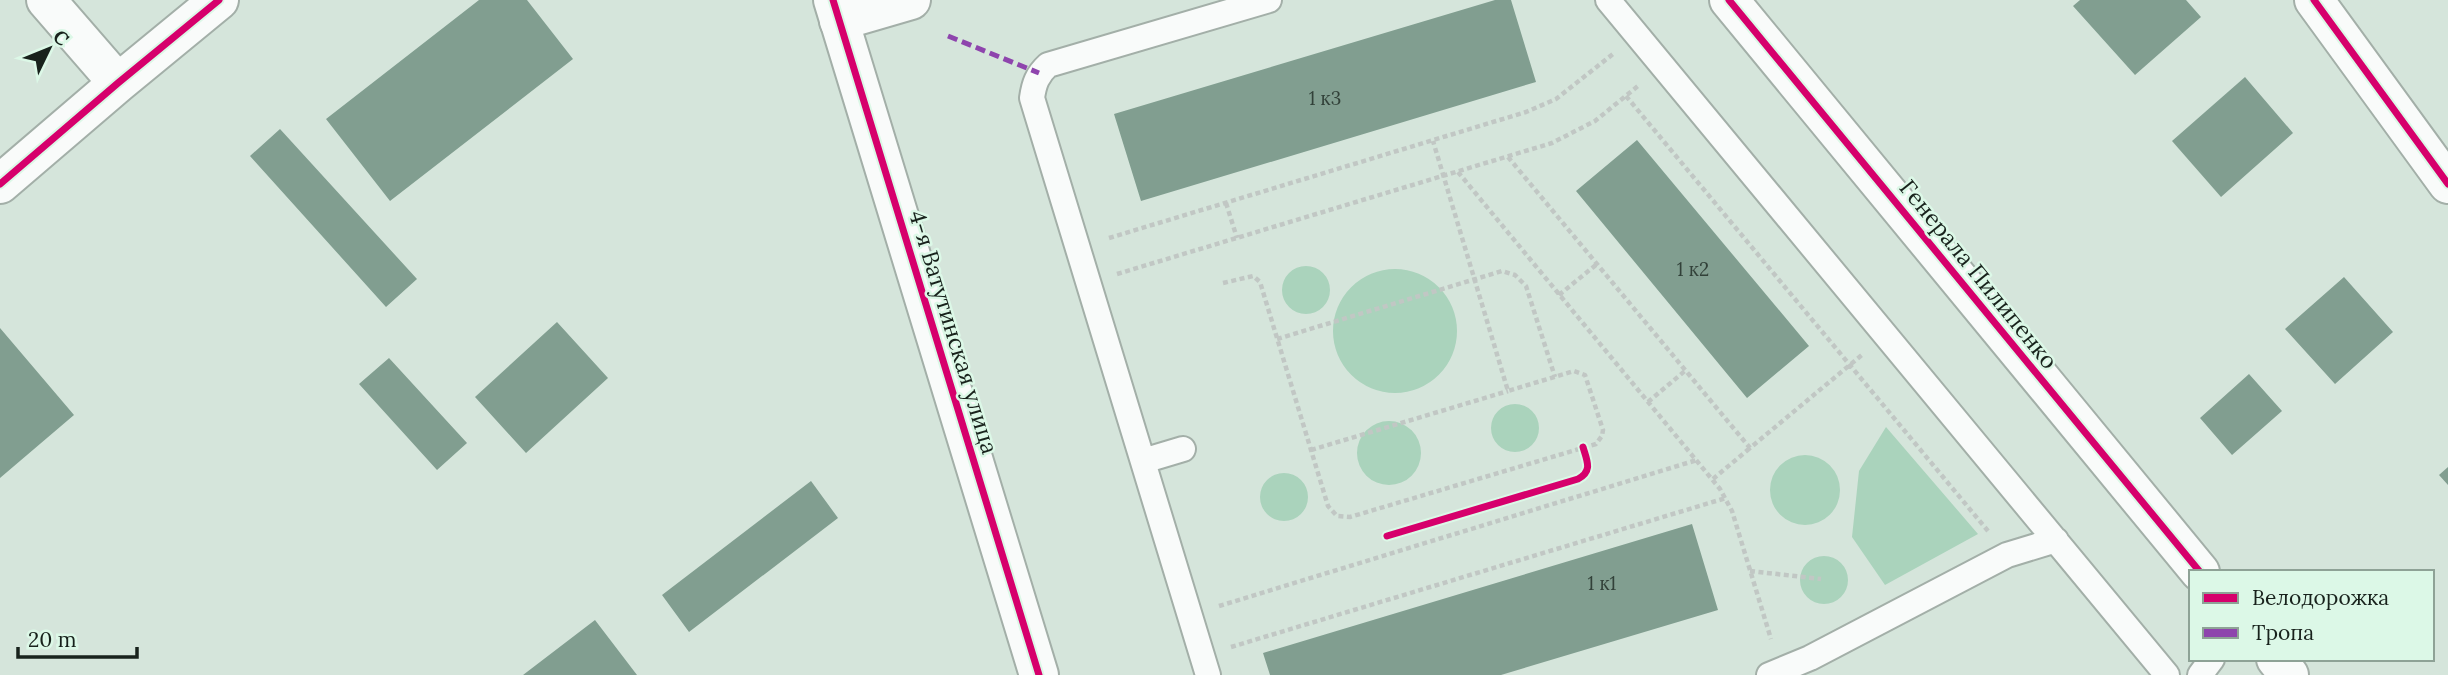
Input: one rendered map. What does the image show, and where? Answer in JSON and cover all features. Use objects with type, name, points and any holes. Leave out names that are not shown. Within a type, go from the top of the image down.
[{"type":"street","points":[[46,0],[118,83]]},
{"type":"street","points":[[0,184],[219,0]]},
{"type":"street","points":[[836,10],[911,0]]},
{"type":"street","name":"Генерала Пилипенко","points":[[1729,0],[2198,570]]},
{"type":"street","points":[[2314,0],[2448,184]]},
{"type":"street","name":"4-я Ватутинская улица","points":[[836,10],[1039,675]]},
{"type":"street","points":[[2278,661],[2289,675]]},
{"type":"lane","points":[[1205,665],[1032,98],[1035,83],[1048,65],[1269,0]]},
{"type":"lane","points":[[1608,0],[2167,675]]},
{"type":"lane","points":[[1143,461],[1183,449]]},
{"type":"lane","points":[[1775,673],[2007,555],[2056,540]]},
{"type":"path","points":[[1078,247],[1543,106],[1569,91],[1637,35]]},
{"type":"path","points":[[1089,282],[1552,143],[1595,121],[1662,65]]},
{"type":"path","points":[[1626,96],[2007,555]]},
{"type":"path","points":[[1433,141],[1508,391]]},
{"type":"path","points":[[1508,157],[1750,448]]},
{"type":"path","points":[[1458,172],[1726,498],[1750,571],[1775,673]]},
{"type":"path","points":[[1226,203],[1237,238]]},
{"type":"path","points":[[1559,295],[1597,264]]},
{"type":"path","points":[[1277,339],[1502,271],[1515,275],[1526,286],[1555,377]]},
{"type":"path","points":[[1223,283],[1247,276],[1257,278],[1328,506],[1332,512],[1343,517],[1596,444],[1603,430],[1585,375],[1574,371],[1311,450]]},
{"type":"path","points":[[1713,479],[1886,335]]},
{"type":"path","points":[[1648,402],[1686,370]]},
{"type":"path","points":[[1583,447],[1586,459]]},
{"type":"path","points":[[1190,615],[1697,460]]},
{"type":"path","points":[[1205,665],[1726,498]]},
{"type":"path","points":[[1750,571],[1821,579]]},
{"type":"green space","points":[[1306,266],[1323,273],[1330,290],[1323,307],[1306,314],[1289,307],[1282,290],[1289,273]]},
{"type":"green space","points":[[1395,269],[1419,273],[1439,287],[1453,307],[1457,331],[1453,355],[1439,375],[1419,389],[1395,393],[1371,389],[1351,375],[1337,355],[1333,331],[1337,307],[1351,287],[1371,273]]},
{"type":"green space","points":[[1515,404],[1532,411],[1539,428],[1532,445],[1515,452],[1498,445],[1491,428],[1498,411]]},
{"type":"green space","points":[[1383,421],[1395,421],[1412,430],[1419,441],[1419,465],[1412,476],[1395,485],[1383,485],[1371,480],[1362,471],[1357,459],[1357,447],[1362,435],[1371,426]]},
{"type":"green space","points":[[1886,427],[1978,534],[1885,585],[1852,537],[1859,471]]},
{"type":"green space","points":[[1812,455],[1825,461],[1834,470],[1838,476],[1838,504],[1830,515],[1819,523],[1798,525],[1780,515],[1772,504],[1770,483],[1780,465],[1791,457]]},
{"type":"green space","points":[[1284,473],[1301,480],[1308,497],[1301,514],[1284,521],[1267,514],[1260,497],[1267,480]]},
{"type":"green space","points":[[1824,556],[1841,563],[1848,580],[1841,597],[1824,604],[1807,597],[1800,580],[1807,563]]},
{"type":"building","points":[[479,0],[527,0],[573,59],[390,201],[326,119]]},
{"type":"building","points":[[1495,0],[1511,0],[1536,82],[1141,201],[1114,114]]},
{"type":"building","points":[[2080,0],[2186,0],[2201,17],[2135,75],[2073,6]]},
{"type":"building","points":[[2245,77],[2293,133],[2221,197],[2172,141]]},
{"type":"building","points":[[280,129],[417,279],[386,307],[250,156]]},
{"type":"building","points":[[1637,140],[1809,346],[1747,398],[1576,191]]},
{"type":"building","points":[[2344,277],[2393,332],[2335,384],[2285,329]]},
{"type":"building","points":[[557,322],[608,378],[526,453],[475,397]]},
{"type":"building","points":[[0,328],[74,415],[0,478]]},
{"type":"building","points":[[389,358],[467,443],[437,470],[359,384]]},
{"type":"building","points":[[2249,374],[2282,411],[2232,455],[2200,418]]},
{"type":"building","points":[[2448,467],[2448,485],[2439,475]]},
{"type":"building","points":[[811,481],[838,518],[689,632],[662,595]]},
{"type":"building","points":[[1692,524],[1718,610],[1501,675],[1270,675],[1263,653]]},
{"type":"building","points":[[595,620],[637,675],[523,675]]},
{"type":"marked path","points":[[948,36],[1039,73]]},
{"type":"cycle path","points":[[0,184],[219,0]]},
{"type":"cycle path","points":[[833,0],[1039,675]]},
{"type":"cycle path","points":[[1729,0],[2198,570]]},
{"type":"cycle path","points":[[2314,0],[2448,184]]},
{"type":"cycle path","points":[[1387,536],[1578,479],[1587,469],[1583,447]]}]
